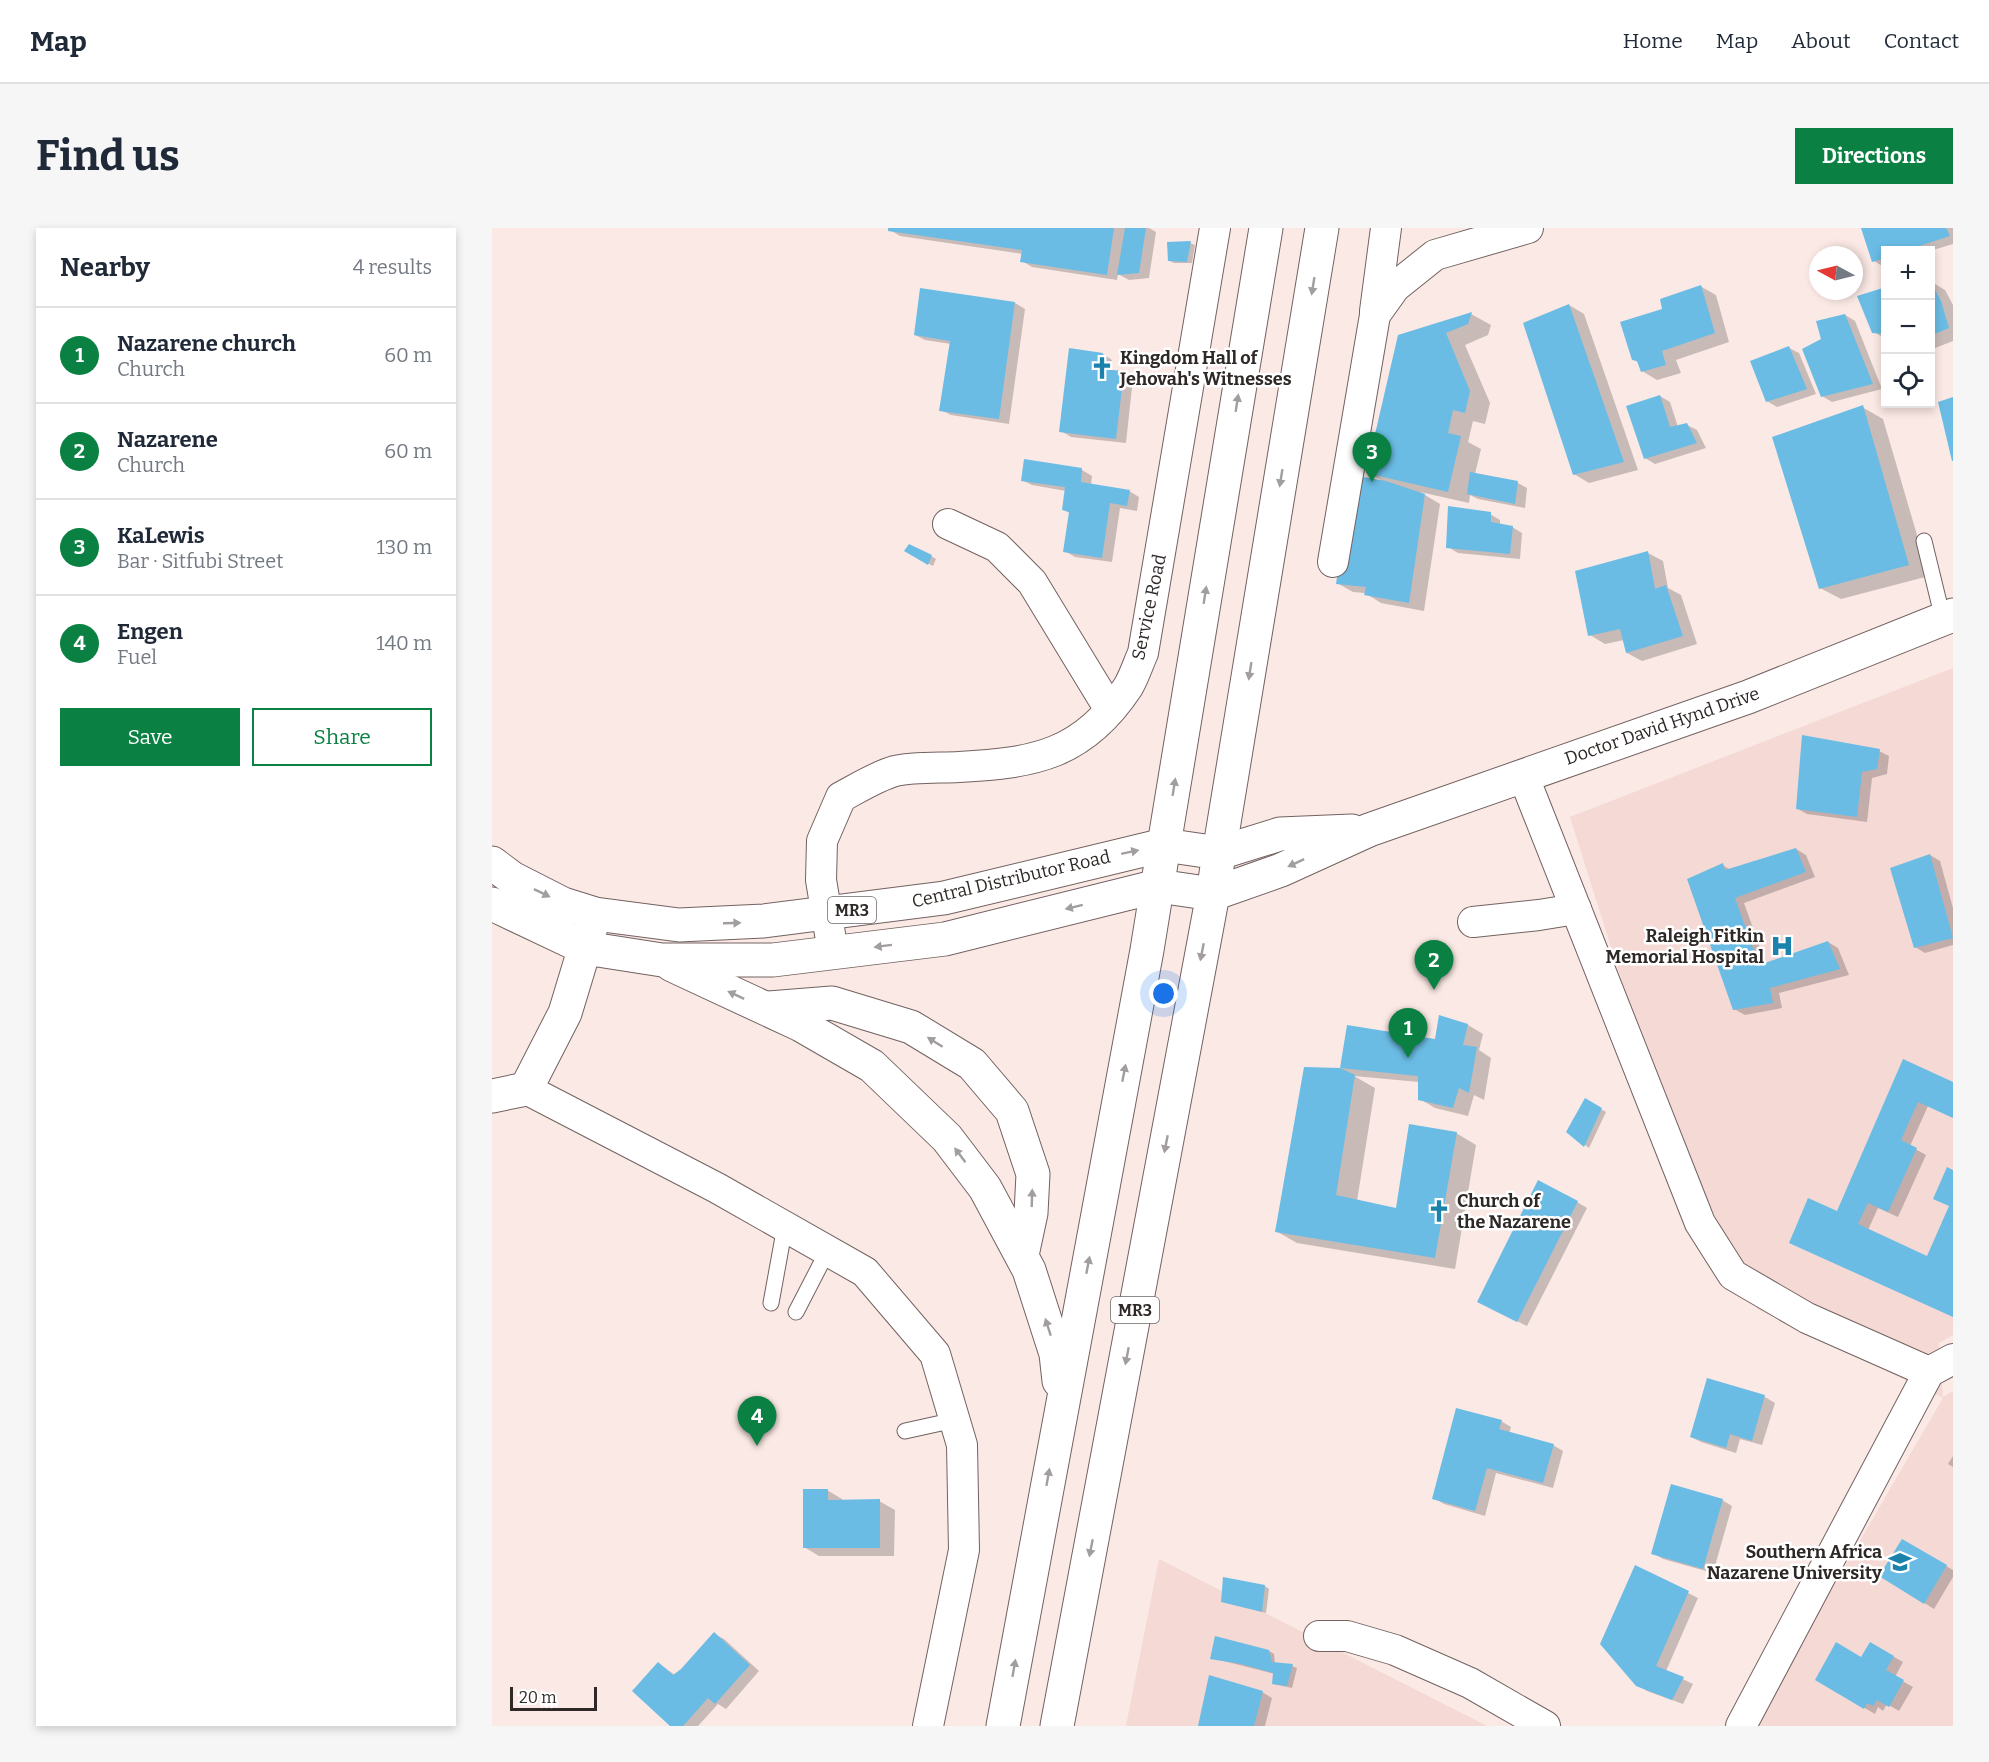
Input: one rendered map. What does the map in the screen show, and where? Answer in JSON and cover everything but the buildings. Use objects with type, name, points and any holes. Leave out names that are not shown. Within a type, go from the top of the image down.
[{"type":"main road","points":[[1003,1726],[1158,886],[1266,228]]},
{"type":"main road","points":[[1219,853],[1322,228]]},
{"type":"main road","name":"Doctor David Hynd Drive","points":[[1213,894],[1281,870],[1368,830],[1748,697],[1948,617]]},
{"type":"main road","name":"Doctor David Hynd Drive","points":[[1219,853],[1280,834],[1368,830]]},
{"type":"main road","name":"Central Distributor Road","points":[[492,863],[512,878],[563,904],[595,914],[679,925],[764,921],[944,898],[1164,845],[1219,853]]},
{"type":"main road","name":"MR3","points":[[1058,1726],[1219,853]]},
{"type":"main road","name":"MR3","points":[[492,904],[585,948],[662,960],[773,960],[945,939],[1158,886],[1213,894]]},
{"type":"main road","points":[[492,1096],[526,1089],[565,1013],[595,914]]},
{"type":"main road","points":[[662,960],[801,1024],[872,1066],[947,1137],[985,1188],[1029,1269],[1056,1354],[1062,1405]]},
{"type":"main road","points":[[765,1008],[832,1003],[911,1027],[972,1064],[1012,1111],[1033,1174],[1031,1213],[1022,1256]]},
{"type":"street","name":"Service Road","points":[[833,952],[828,913],[820,880],[822,841],[841,796],[895,771],[1026,761],[1062,749],[1083,736],[1110,710],[1129,686],[1143,653],[1215,228]]},
{"type":"street","points":[[1333,562],[1375,315],[1386,228]]},
{"type":"street","points":[[1375,315],[1395,287],[1435,255],[1528,228]]},
{"type":"street","points":[[948,524],[997,547],[1032,582],[1110,710]]},
{"type":"street","points":[[1523,775],[1700,1223],[1733,1275],[1807,1318],[1941,1366],[1741,1726]]},
{"type":"street","points":[[1473,922],[1576,909]]},
{"type":"street","points":[[526,1089],[717,1188],[865,1272],[935,1354],[962,1445],[964,1550],[928,1726]]},
{"type":"street","points":[[1319,1636],[1347,1636],[1395,1650],[1470,1683],[1545,1726]]},
{"type":"lane","points":[[1924,541],[1948,617]]},
{"type":"lane","points":[[771,1303],[785,1226]]},
{"type":"lane","points":[[796,1312],[828,1251]]},
{"type":"lane","points":[[905,1431],[955,1420]]},
{"type":"shaded area","name":"Raleigh Fitkin Memorial Hospital","points":[[1953,668],[1953,1335],[1939,1343],[1943,1397],[1953,1391],[1953,1726],[1752,1726],[1943,1398],[1757,1309],[1651,1074],[1570,817]]},
{"type":"shaded area","points":[[1159,1559],[1487,1726],[1126,1726]]},
{"type":"place","name":"Kingdom Hall of Jehovah's Witnesses","points":[[1102,368]]},
{"type":"place","name":"KaLewis","points":[[1372,482]]},
{"type":"place","name":"Raleigh Fitkin Memorial Hospital","points":[[1782,946]]},
{"type":"place","name":"Nazarene","points":[[1434,990]]},
{"type":"place","name":"Nazarene church","points":[[1408,1058]]},
{"type":"place","name":"Church of the Nazarene","points":[[1439,1211]]},
{"type":"place","name":"Engen","points":[[757,1446]]},
{"type":"place","name":"Southern Africa Nazarene University","points":[[1900,1562]]}]
